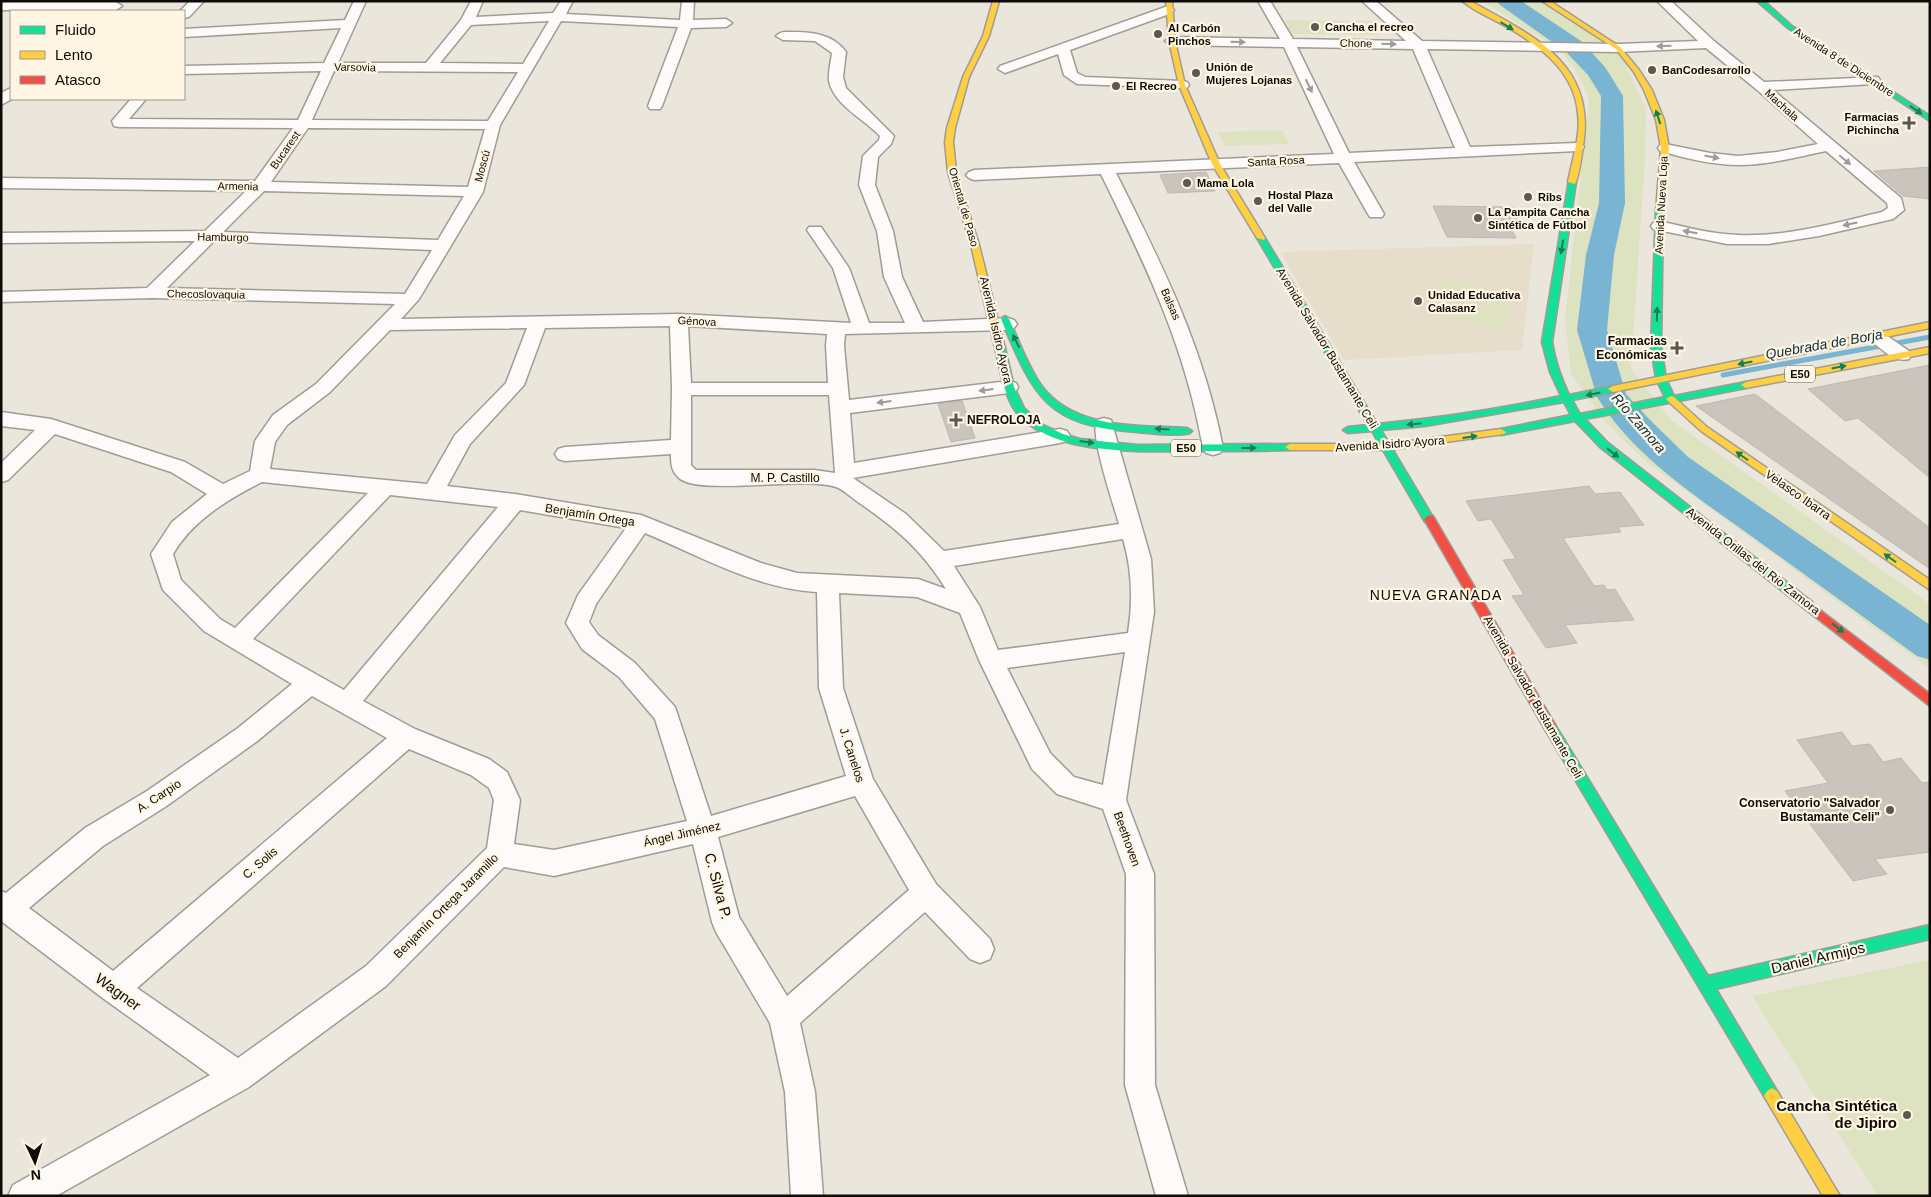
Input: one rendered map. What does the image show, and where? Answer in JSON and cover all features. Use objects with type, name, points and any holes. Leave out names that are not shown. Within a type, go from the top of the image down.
[{"type":"main road","name":"Oriental de Paso","points":[[982,270],[952,172],[949,142],[951,128],[966,77],[986,36],[996,1]]},
{"type":"main road","name":"Avenida Orillas del Rio Zamora","points":[[1465,1],[1540,45],[1566,71],[1578,90],[1582,112],[1547,342],[1549,360],[1556,381],[1604,445],[1930,701]]},
{"type":"main road","name":"Avenida Nueva Loja","points":[[1545,1],[1618,48],[1637,71],[1648,90],[1660,120],[1665,148],[1659,226],[1656,346],[1666,400]]},
{"type":"main road","name":"Avenida 8 de Diciembre","points":[[1760,1],[1790,26],[1930,119]]},
{"type":"main road","name":"Avenida Salvador Bustamante Celi","points":[[1168,6],[1172,41],[1182,85],[1216,164],[1387,447],[1577,773],[1706,984],[1832,1196]]},
{"type":"main road","name":"Avenida Isidro Ayora","points":[[982,270],[989,280],[1002,324],[1009,387],[1020,410],[1038,426],[1060,436],[1080,442],[1105,435],[1215,438],[1387,447],[1485,435],[1582,418],[1666,400],[1930,350]]},
{"type":"main road","name":"Avenida Isidro Ayora","points":[[1002,324],[1038,385],[1050,401],[1105,435],[1136,448],[1215,438]]},
{"type":"main road","name":"Avenida Isidro Ayora","points":[[1332,431],[1375,429],[1473,416],[1570,399],[1930,326]]},
{"type":"main road","name":"Velasco Ibarra","points":[[1666,400],[1704,429],[1930,586]]},
{"type":"main road","name":"Daniel Armijos","points":[[1706,984],[1930,932]]},
{"type":"street","points":[[185,13],[198,1]]},
{"type":"street","name":"Bucarest","points":[[152,293],[260,186],[302,126],[360,1]]},
{"type":"street","points":[[429,68],[467,22],[477,1]]},
{"type":"street","name":"Moscú","points":[[259,475],[265,442],[275,426],[322,388],[410,299],[475,192],[493,125],[567,1]]},
{"type":"street","points":[[655,106],[686,24],[688,1]]},
{"type":"street","points":[[1264,1],[1288,42],[1344,158],[1376,214]]},
{"type":"street","points":[[1368,1],[1418,44],[1464,152]]},
{"type":"street","name":"Machala","points":[[1659,226],[1725,238],[1763,239],[1804,234],[1887,216],[1896,210],[1895,201],[1709,44],[1663,1]]},
{"type":"street","points":[[1,6],[115,6]]},
{"type":"street","points":[[1005,69],[1063,49],[1168,6]]},
{"type":"street","points":[[467,22],[556,17],[686,24],[726,23]]},
{"type":"street","points":[[185,33],[349,24]]},
{"type":"street","points":[[783,36],[813,36],[822,38],[831,44],[838,52],[836,80],[844,94],[850,103],[887,136],[886,141],[871,156],[867,185],[885,231],[893,277],[917,328]]},
{"type":"street","name":"Chone","points":[[1172,41],[1540,45],[1618,48],[1709,44]]},
{"type":"street","points":[[1063,49],[1071,75],[1082,81],[1182,85]]},
{"type":"street","name":"Varsovia","points":[[185,70],[330,67],[526,68]]},
{"type":"street","points":[[1761,86],[1873,80]]},
{"type":"street","points":[[138,100],[119,123],[302,126],[493,125]]},
{"type":"street","points":[[1665,148],[1725,160],[1742,160],[1762,159],[1829,146]]},
{"type":"street","name":"Santa Rosa","points":[[974,174],[1577,147]]},
{"type":"street","name":"Balsas","points":[[1106,169],[1175,310],[1200,383],[1215,438]]},
{"type":"street","name":"Armenia","points":[[1,183],[260,186],[475,192]]},
{"type":"street","points":[[815,230],[841,268],[862,328]]},
{"type":"street","name":"Hamburgo","points":[[1,238],[208,236],[444,245]]},
{"type":"street","name":"Checoslovaquia","points":[[1,297],[152,293],[410,299]]},
{"type":"street","points":[[565,454],[682,446],[679,320]]},
{"type":"street","name":"Génova","points":[[386,325],[679,320],[836,328],[917,328],[1002,324]]},
{"type":"street","points":[[433,492],[462,440],[515,385],[538,322]]},
{"type":"street","points":[[836,328],[835,346],[844,476],[1060,436]]},
{"type":"street","points":[[1877,337],[1902,355]]},
{"type":"street","points":[[682,389],[839,398],[1009,387]]},
{"type":"street","points":[[1,419],[51,426],[178,467],[222,493]]},
{"type":"street","points":[[1,475],[51,426]]},
{"type":"street","name":"Beethoven","points":[[1105,435],[1140,559],[1143,612],[1113,800],[1140,874],[1140,1085],[1172,1196]]},
{"type":"street","name":"M. P. Castillo","points":[[682,446],[683,471],[697,478],[844,476],[899,519],[939,560],[969,607],[991,660],[1041,761],[1066,786],[1113,800]]},
{"type":"street","name":"Benjamín Ortega","points":[[259,475],[387,486],[515,502],[641,523],[755,570],[797,582],[918,588],[969,607]]},
{"type":"street","name":"Benjamín Ortega Jaramillo","points":[[24,1196],[238,1076],[376,976],[499,854],[507,800],[498,780],[480,767],[406,736],[237,641],[212,625],[171,584],[162,554],[174,535],[188,519],[222,493],[259,475]]},
{"type":"street","points":[[237,641],[387,486]]},
{"type":"street","points":[[347,703],[515,502]]},
{"type":"street","name":"C. Silva P.","points":[[641,523],[586,601],[577,623],[590,642],[627,670],[666,714],[703,830],[726,922],[784,1018],[800,1092],[807,1196]]},
{"type":"street","points":[[939,560],[1131,530]]},
{"type":"street","name":"J. Canelos","points":[[828,583],[831,688],[860,783],[926,893],[980,949]]},
{"type":"street","points":[[991,660],[1138,641]]},
{"type":"street","name":"A. Carpio","points":[[5,906],[94,837],[156,799],[240,740],[311,683]]},
{"type":"street","name":"C. Solis","points":[[114,989],[406,736]]},
{"type":"street","name":"Ángel Jiménez","points":[[499,854],[554,862],[703,830],[860,783]]},
{"type":"street","points":[[784,1018],[926,893]]},
{"type":"street","name":"Wagner","points":[[5,906],[114,989],[238,1076]]},
{"type":"shaded area","name":"Unidad Educativa Calasanz","points":[[1534,244],[1522,350],[1344,360],[1280,252]]},
{"type":"green space","points":[[1482,1],[1543,1],[1620,54],[1646,108],[1645,159],[1631,369],[1671,420],[1930,604],[1930,669],[1649,464],[1606,423],[1571,374],[1565,319],[1589,101],[1576,72],[1557,48]]},
{"type":"green space","name":"Cancha el recreo","points":[[1285,20],[1372,21],[1379,35],[1291,34]]},
{"type":"green space","points":[[1282,130],[1289,144],[1224,146],[1218,132]]},
{"type":"green space","points":[[1442,279],[1510,294],[1507,312],[1438,297]]},
{"type":"green space","points":[[1434,298],[1508,315],[1505,331],[1430,314]]},
{"type":"green space","points":[[1930,960],[1930,1196],[1878,1196],[1752,996]]},
{"type":"building","points":[[1930,167],[1930,199],[1903,196],[1874,171]]},
{"type":"building","name":"Mama Lola","points":[[1206,172],[1215,191],[1168,193],[1160,175]]},
{"type":"building","name":"La Pampita Cancha Sintética de Fútbol","points":[[1433,206],[1512,207],[1524,230],[1512,230],[1516,238],[1447,237]]},
{"type":"building","points":[[1930,365],[1930,478],[1858,418],[1845,421],[1808,389]]},
{"type":"building","points":[[1755,394],[1930,528],[1930,569],[1696,406]]},
{"type":"building","name":"NEFROLOJA","points":[[962,401],[975,438],[951,442],[938,404]]},
{"type":"building","points":[[1589,486],[1595,494],[1620,492],[1644,525],[1618,527],[1621,532],[1563,538],[1594,586],[1604,585],[1607,590],[1615,589],[1634,620],[1565,625],[1577,643],[1546,648],[1512,596],[1524,595],[1503,560],[1516,559],[1491,519],[1478,521],[1466,501]]},
{"type":"building","name":"Conservatorio \"Salvador Bustamante Celi\"","points":[[1842,732],[1852,746],[1870,744],[1883,762],[1901,758],[1922,783],[1930,782],[1930,852],[1875,859],[1887,874],[1853,881],[1785,791],[1828,783],[1797,740]]},
{"type":"waterway","name":"Río Zamora","points":[[1507,1],[1573,46],[1597,72],[1612,96],[1612,203],[1600,255],[1592,330],[1612,397],[1637,426],[1676,465],[1930,645]]},
{"type":"waterway","name":"Quebrada de Borja","points":[[1723,375],[1930,337]]},
{"type":"traffic: fast","points":[[1760,1],[1790,27],[1930,119]]},
{"type":"traffic: fast","points":[[1572,182],[1547,342],[1558,382],[1578,418]]},
{"type":"traffic: fast","points":[[1660,211],[1656,346],[1661,379],[1671,399]]},
{"type":"traffic: fast","points":[[1261,238],[1429,519]]},
{"type":"traffic: fast","points":[[1005,319],[1031,377],[1043,394],[1057,406],[1091,422],[1110,426],[1187,431]]},
{"type":"traffic: fast","points":[[1000,348],[1009,387],[1020,410],[1038,426],[1060,436],[1080,442],[1137,448],[1290,447]]},
{"type":"traffic: fast","points":[[1501,432],[1746,385]]},
{"type":"traffic: fast","points":[[1348,430],[1425,423],[1520,408],[1613,389]]},
{"type":"traffic: fast","points":[[1578,418],[1604,445],[1808,605]]},
{"type":"traffic: fast","points":[[1550,727],[1772,1096]]},
{"type":"traffic: fast","points":[[1706,984],[1930,932]]},
{"type":"traffic: slow","points":[[996,1],[986,36],[966,77],[951,128],[949,142],[952,172],[975,245],[1000,348]]},
{"type":"traffic: slow","points":[[1169,1],[1172,41],[1182,85],[1216,164],[1261,238]]},
{"type":"traffic: slow","points":[[1465,1],[1539,45],[1569,75],[1578,93],[1582,114],[1580,139],[1572,182]]},
{"type":"traffic: slow","points":[[1545,1],[1618,48],[1637,71],[1648,90],[1660,120],[1665,148],[1660,211]]},
{"type":"traffic: slow","points":[[1613,389],[1930,325]]},
{"type":"traffic: slow","points":[[1746,385],[1930,350]]},
{"type":"traffic: slow","points":[[1671,399],[1704,429],[1930,586]]},
{"type":"traffic: slow","points":[[1290,447],[1387,447],[1501,432]]},
{"type":"traffic: slow","points":[[1772,1096],[1832,1196]]},
{"type":"traffic: jam","points":[[1429,519],[1550,727]]},
{"type":"traffic: jam","points":[[1808,605],[1930,701]]},
{"type":"place","name":"Cancha el recreo","points":[[1315,27]]},
{"type":"place","name":"Al Carbón Pinchos","points":[[1158,34]]},
{"type":"place","name":"BanCodesarrollo","points":[[1652,70]]},
{"type":"place","name":"Unión de Mujeres Lojanas","points":[[1196,73]]},
{"type":"place","name":"El Recreo","points":[[1116,86]]},
{"type":"place","name":"Farmacias Pichincha","points":[[1909,123]]},
{"type":"place","name":"Mama Lola","points":[[1187,183]]},
{"type":"place","name":"Ribs","points":[[1528,197]]},
{"type":"place","name":"Hostal Plaza del Valle","points":[[1258,201]]},
{"type":"place","name":"La Pampita Cancha Sintética de Fútbol","points":[[1478,218]]},
{"type":"place","name":"Unidad Educativa Calasanz","points":[[1418,301]]},
{"type":"place","name":"Farmacias Económicas","points":[[1677,348]]},
{"type":"place","name":"NEFROLOJA","points":[[956,420]]},
{"type":"place","name":"Conservatorio \"Salvador Bustamante Celi\"","points":[[1890,810]]},
{"type":"place","name":"Cancha Sintética de Jipiro","points":[[1907,1115]]},
{"type":"district","name":"NUEVA GRANADA","points":[[1436,595]]}]
